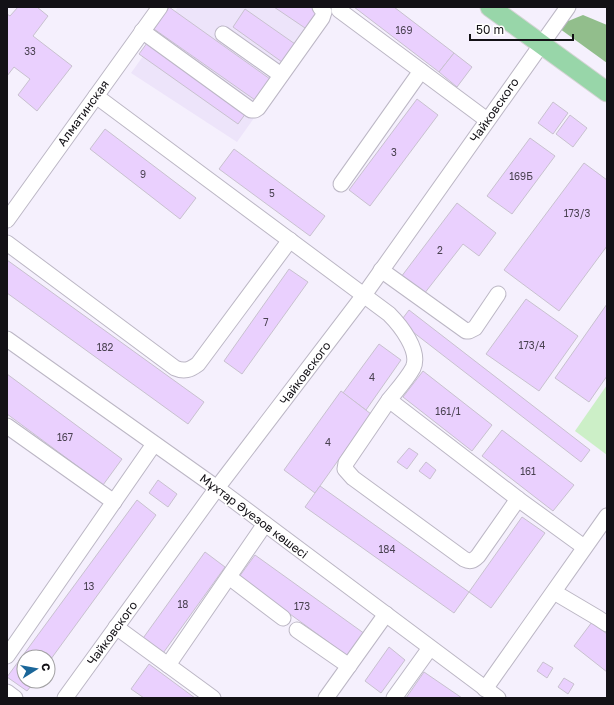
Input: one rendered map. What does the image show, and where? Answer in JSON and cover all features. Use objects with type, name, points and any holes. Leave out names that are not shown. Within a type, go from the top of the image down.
[{"type":"main road","points":[[490,7],[607,92]]},
{"type":"street","name":"Алматинская","points":[[7,220],[160,7]]},
{"type":"street","points":[[142,31],[253,110],[258,108],[322,18],[324,12],[320,7]]},
{"type":"street","name":"Чайковского","points":[[65,698],[217,488],[364,295],[568,7]]},
{"type":"street","points":[[339,10],[487,120]]},
{"type":"street","points":[[223,34],[281,75]]},
{"type":"street","points":[[342,184],[421,71]]},
{"type":"street","points":[[96,96],[364,295],[397,322],[410,342],[414,351],[415,360],[413,367],[346,463],[345,469],[353,478],[468,561],[472,561],[478,556],[518,499]]},
{"type":"street","points":[[7,243],[175,368],[181,371],[187,371],[198,364],[290,240]]},
{"type":"street","points":[[381,270],[466,331],[474,328],[498,294]]},
{"type":"street","name":"Мұхтар Әуезов көшесі","points":[[7,339],[217,488],[498,698]]},
{"type":"street","points":[[390,400],[518,499],[584,547]]},
{"type":"street","points":[[7,426],[114,502]]},
{"type":"street","points":[[7,656],[154,444]]},
{"type":"street","points":[[485,689],[607,516]]},
{"type":"street","points":[[168,665],[265,524]]},
{"type":"street","points":[[229,577],[283,618]]},
{"type":"street","points":[[554,592],[607,624]]},
{"type":"street","points":[[326,698],[386,614]]},
{"type":"street","points":[[116,627],[213,698]]},
{"type":"street","points":[[297,630],[349,666]]},
{"type":"street","points":[[394,698],[430,648]]},
{"type":"street","points":[[7,692],[15,698]]},
{"type":"shaded area","points":[[178,7],[333,7],[237,142],[131,73]]},
{"type":"green space","points":[[583,15],[607,25],[607,63],[556,26]]},
{"type":"green space","points":[[607,385],[607,455],[575,431]]},
{"type":"building","points":[[18,7],[37,7],[48,16],[33,36],[72,66],[37,111],[18,95],[30,79],[14,67],[7,76],[7,14],[10,16]]},
{"type":"building","points":[[169,7],[270,79],[255,100],[154,29]]},
{"type":"building","points":[[274,7],[312,7],[320,13],[308,30]]},
{"type":"building","points":[[354,7],[394,7],[454,53],[439,72]]},
{"type":"building","points":[[245,9],[295,44],[282,62],[233,27]]},
{"type":"building","points":[[147,43],[246,113],[238,124],[139,54]]},
{"type":"building","points":[[454,53],[472,67],[457,87],[439,72]]},
{"type":"building","points":[[417,99],[438,115],[370,206],[349,190]]},
{"type":"building","points":[[553,102],[568,113],[553,134],[538,123]]},
{"type":"building","points":[[570,115],[587,128],[573,147],[556,134]]},
{"type":"building","points":[[105,129],[196,198],[180,219],[90,149]]},
{"type":"building","points":[[530,138],[555,156],[512,214],[487,196]]},
{"type":"building","points":[[234,149],[325,216],[310,236],[219,169]]},
{"type":"building","points":[[584,163],[607,180],[607,246],[559,311],[504,270]]},
{"type":"building","points":[[457,203],[496,233],[479,256],[463,244],[424,294],[401,277]]},
{"type":"building","points":[[7,260],[204,402],[188,424],[7,293]]},
{"type":"building","points":[[289,269],[308,282],[242,374],[224,361]]},
{"type":"building","points":[[526,299],[578,336],[539,391],[486,354]]},
{"type":"building","points":[[607,304],[607,376],[589,402],[555,378]]},
{"type":"building","points":[[409,310],[590,450],[581,462],[400,322]]},
{"type":"building","points":[[379,344],[401,360],[366,410],[343,393]]},
{"type":"building","points":[[423,371],[492,425],[472,451],[403,397]]},
{"type":"building","points":[[7,374],[122,459],[103,485],[7,414]]},
{"type":"building","points":[[341,391],[371,414],[315,493],[284,470]]},
{"type":"building","points":[[502,430],[574,485],[553,511],[482,456]]},
{"type":"building","points":[[409,448],[418,454],[407,469],[397,462]]},
{"type":"building","points":[[426,462],[436,470],[430,479],[419,471]]},
{"type":"building","points":[[158,480],[177,494],[168,507],[149,493]]},
{"type":"building","points":[[320,486],[469,592],[454,613],[305,507]]},
{"type":"building","points":[[137,500],[156,515],[56,652],[56,649],[28,649]]},
{"type":"building","points":[[522,517],[545,533],[491,608],[469,592]]},
{"type":"building","points":[[205,552],[225,567],[161,656],[141,641]]},
{"type":"building","points":[[255,555],[365,634],[349,657],[239,577]]},
{"type":"building","points":[[592,622],[607,634],[607,672],[574,646]]},
{"type":"building","points":[[389,647],[405,660],[381,693],[365,681]]},
{"type":"building","points":[[543,662],[553,668],[547,678],[537,671]]},
{"type":"building","points":[[149,664],[195,698],[144,698],[131,689]]},
{"type":"building","points":[[16,665],[16,683],[7,677]]},
{"type":"building","points":[[424,672],[462,698],[406,698]]},
{"type":"building","points":[[564,678],[574,684],[568,694],[558,687]]}]
